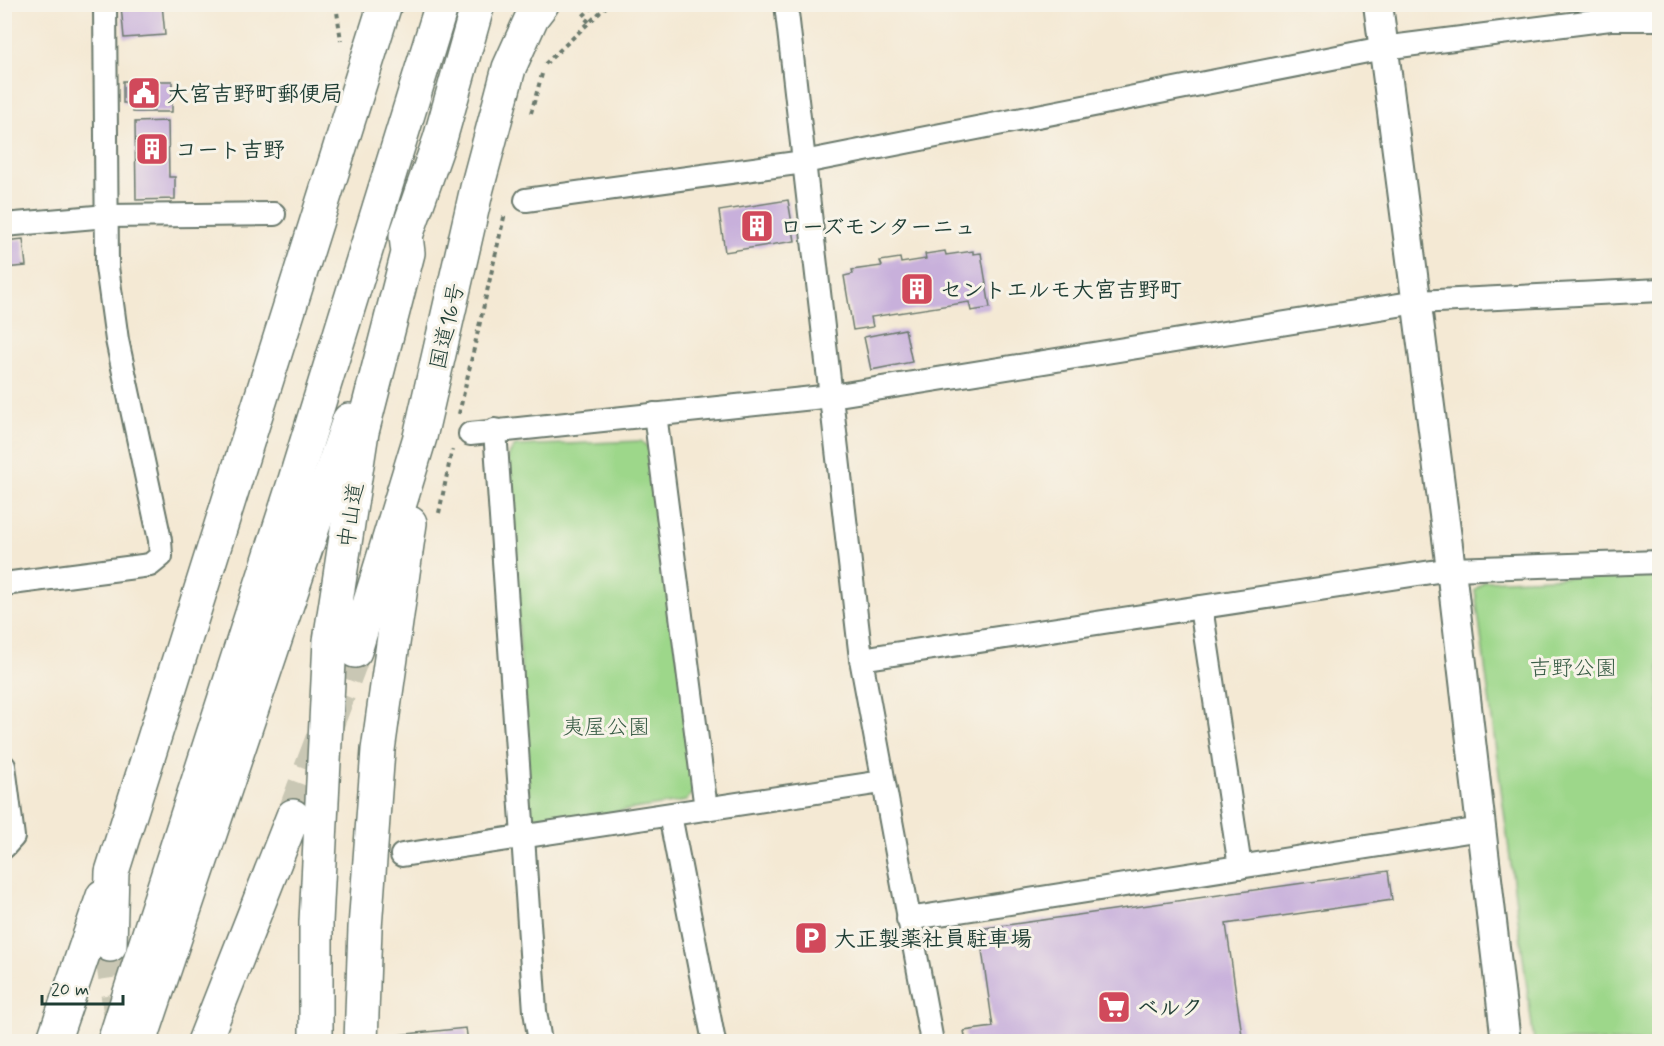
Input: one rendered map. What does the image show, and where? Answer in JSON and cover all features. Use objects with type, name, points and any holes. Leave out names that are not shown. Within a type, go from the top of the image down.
[{"type":"highway","points":[[53,1041],[73,977],[112,872],[385,4]]},
{"type":"highway","points":[[114,1041],[405,128],[442,4]]},
{"type":"highway","points":[[479,4],[493,24],[509,68]]},
{"type":"highway","name":"中山道","points":[[316,1041],[316,922],[330,641],[362,432],[408,253],[406,236],[440,139],[479,4]]},
{"type":"highway","name":"国道16号","points":[[355,651],[420,437],[477,188],[509,68],[532,17],[542,4]]},
{"type":"highway","points":[[141,1041],[350,417],[397,249],[406,236]]},
{"type":"highway","points":[[362,1041],[365,927],[378,750],[403,583],[420,437]]},
{"type":"highway","points":[[204,1041],[292,816]]},
{"type":"highway","points":[[110,945],[112,872]]},
{"type":"street","points":[[4,584],[150,565],[161,556],[160,540],[117,340],[107,267],[105,4]]},
{"type":"street","points":[[786,4],[861,659],[882,782],[932,1041]]},
{"type":"street","points":[[1378,4],[1451,569],[1506,1041]]},
{"type":"street","points":[[517,201],[804,162],[1383,48],[1610,19],[1659,18]]},
{"type":"street","points":[[4,225],[107,216],[274,214]]},
{"type":"street","points":[[460,433],[832,396],[1417,302],[1659,290]]},
{"type":"street","points":[[655,414],[706,809]]},
{"type":"street","points":[[495,430],[535,1011],[540,1041]]},
{"type":"street","points":[[861,659],[1451,569],[1659,561]]},
{"type":"street","points":[[1201,607],[1240,867]]},
{"type":"street","points":[[4,766],[13,837],[4,847]]},
{"type":"street","points":[[402,855],[882,782]]},
{"type":"street","points":[[670,815],[714,1041]]},
{"type":"street","points":[[908,919],[1481,829]]},
{"type":"path","points":[[589,22],[583,16],[596,4]]},
{"type":"path","points":[[528,121],[544,65],[609,4]]},
{"type":"path","points":[[439,516],[517,201]]},
{"type":"green space","name":"夷屋公園","points":[[641,441],[650,449],[696,788],[686,801],[542,823],[530,814],[508,456],[515,446]]},
{"type":"green space","name":"吉野公園","points":[[1659,573],[1659,1039],[1642,1042],[1534,1041],[1475,590],[1484,581]]},
{"type":"building","points":[[162,4],[165,35],[124,38],[121,6]]},
{"type":"building","points":[[123,81],[172,81],[172,112],[133,112],[133,103],[123,103]]},
{"type":"building","name":"コート吉野","points":[[168,121],[169,177],[175,177],[175,199],[136,200],[135,122]]},
{"type":"building","name":"ローズモンターニュ","points":[[788,200],[795,241],[725,252],[719,211]]},
{"type":"building","points":[[23,239],[26,266],[4,268],[4,241]]},
{"type":"building","name":"セントエルモ大宮吉野町","points":[[945,251],[946,255],[973,251],[973,254],[981,253],[990,308],[971,311],[969,302],[871,317],[873,327],[853,330],[844,276],[853,274],[852,270],[882,266],[880,261],[900,258],[901,263],[926,259],[925,254]]},
{"type":"building","points":[[905,329],[912,362],[871,370],[864,337]]},
{"type":"building","points":[[1388,871],[1392,900],[1226,924],[1243,1042],[966,1042],[964,1031],[993,1027],[979,929]]},
{"type":"building","points":[[466,1028],[468,1042],[397,1042],[397,1035]]},
{"type":"tunnel","points":[[293,816],[355,651]]},
{"type":"tunnel","points":[[110,945],[122,1028]]},
{"type":"place","name":"大宮吉野町郵便局","points":[[144,93]]},
{"type":"place","name":"コート吉野","points":[[152,149]]},
{"type":"place","name":"ローズモンターニュ","points":[[757,226]]},
{"type":"place","name":"セントエルモ大宮吉野町","points":[[917,289]]},
{"type":"place","name":"大正製薬社員駐車場","points":[[811,938]]},
{"type":"place","name":"ベルク","points":[[1114,1007]]}]
